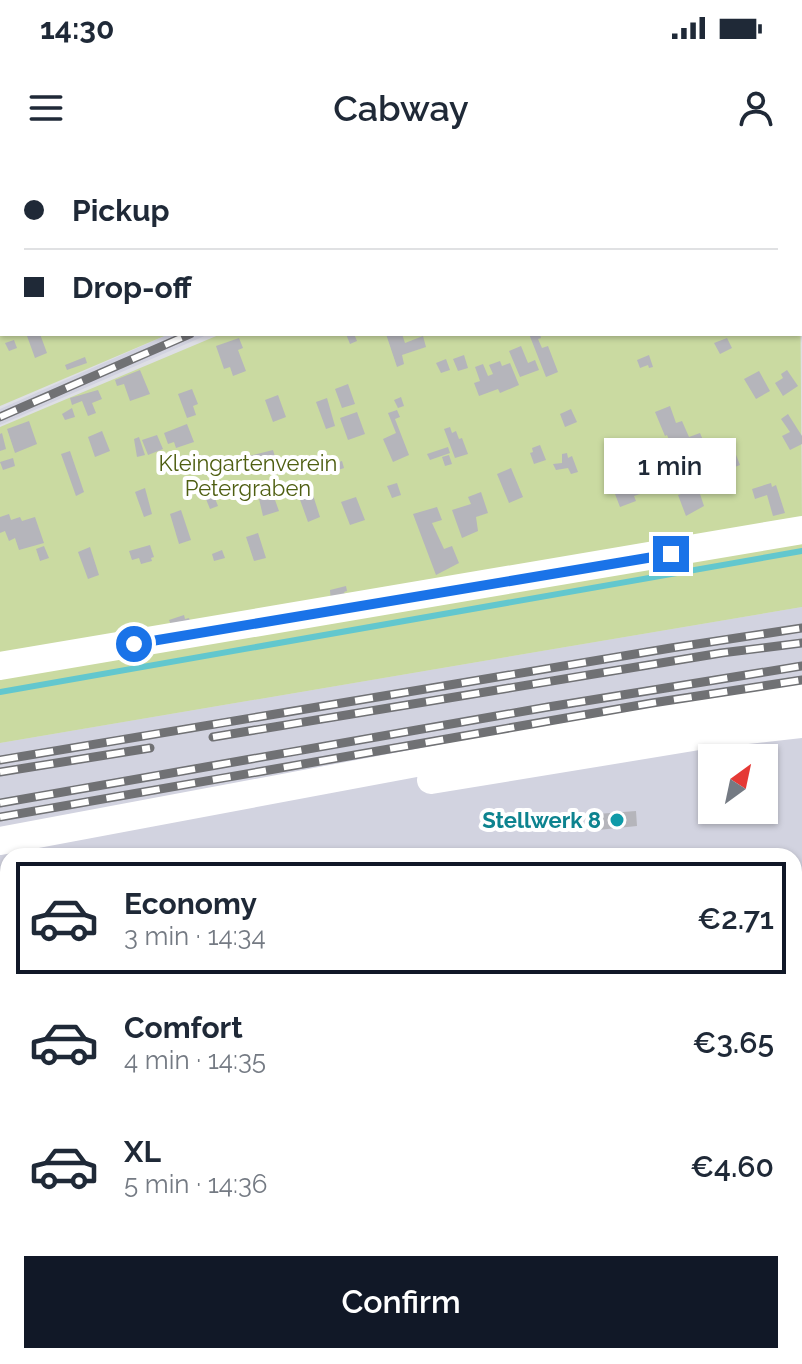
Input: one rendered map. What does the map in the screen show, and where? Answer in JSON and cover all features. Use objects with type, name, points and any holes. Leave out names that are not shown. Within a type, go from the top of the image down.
[{"type":"lane","points":[[0,666],[802,530]]},
{"type":"lane","points":[[0,841],[640,721],[802,698]]},
{"type":"lane","points":[[118,818],[126,830],[134,833],[157,830],[524,764],[711,734],[802,724]]},
{"type":"shaded area","points":[[164,336],[204,336],[0,425],[0,409]]},
{"type":"shaded area","points":[[802,607],[802,848],[0,848],[0,743]]},
{"type":"green space","points":[[0,336],[164,336],[0,406]]},
{"type":"green space","name":"Kleingartenverein Petergraben","points":[[216,336],[801,336],[802,524],[0,661],[0,427]]},
{"type":"green space","points":[[802,537],[802,607],[0,743],[0,671]]},
{"type":"building","points":[[27,336],[41,336],[47,353],[35,358]]},
{"type":"building","points":[[347,336],[355,336],[357,341],[350,344]]},
{"type":"building","points":[[387,336],[403,336],[405,343],[423,336],[426,347],[402,355],[404,364],[397,367]]},
{"type":"building","points":[[530,336],[540,336],[538,339],[542,348],[548,346],[558,372],[546,377]]},
{"type":"building","points":[[239,338],[243,348],[238,350],[246,371],[233,376],[230,367],[224,369],[216,346]]},
{"type":"building","points":[[727,338],[732,348],[720,354],[714,343]]},
{"type":"building","points":[[14,340],[17,348],[9,351],[5,343]]},
{"type":"building","points":[[521,346],[528,363],[535,360],[539,370],[520,377],[509,351]]},
{"type":"building","points":[[464,355],[468,368],[458,371],[453,359]]},
{"type":"building","points":[[649,355],[653,367],[640,368],[637,360]]},
{"type":"building","points":[[85,357],[87,363],[67,370],[65,365]]},
{"type":"building","points":[[446,359],[450,370],[441,373],[436,363]]},
{"type":"building","points":[[500,361],[502,366],[510,363],[519,385],[500,393],[498,389],[479,396],[474,383],[480,381],[475,367],[483,364],[488,376],[493,374],[489,365]]},
{"type":"building","points":[[140,370],[150,394],[130,401],[124,384],[117,386],[115,380]]},
{"type":"building","points":[[787,370],[798,386],[783,396],[775,383],[783,378],[781,374]]},
{"type":"building","points":[[759,371],[770,391],[756,399],[744,379]]},
{"type":"building","points":[[348,384],[355,404],[342,408],[335,389]]},
{"type":"building","points":[[192,389],[198,404],[193,406],[196,415],[187,418],[178,394]]},
{"type":"building","points":[[98,390],[102,399],[92,403],[96,413],[88,416],[82,401],[72,405],[70,398]]},
{"type":"building","points":[[278,395],[286,417],[273,422],[265,400]]},
{"type":"building","points":[[401,397],[404,406],[398,408],[394,400]]},
{"type":"building","points":[[327,398],[335,426],[326,429],[316,402]]},
{"type":"building","points":[[670,406],[676,423],[682,421],[689,437],[700,433],[708,452],[690,458],[687,451],[673,459],[668,448],[677,445],[675,440],[670,442],[665,436],[655,412]]},
{"type":"building","points":[[72,408],[75,417],[65,420],[62,414]]},
{"type":"building","points":[[571,409],[577,422],[565,427],[560,414]]},
{"type":"building","points":[[397,410],[400,417],[395,419],[409,455],[393,462],[383,439],[396,433],[388,413]]},
{"type":"building","points":[[357,412],[365,434],[348,440],[340,418]]},
{"type":"building","points":[[788,414],[802,436],[802,444],[790,450],[782,436],[790,432],[781,419]]},
{"type":"building","points":[[29,421],[37,444],[15,453],[7,429]]},
{"type":"building","points":[[187,424],[194,442],[176,448],[174,442],[168,444],[164,433]]},
{"type":"building","points":[[450,427],[452,433],[456,431],[459,439],[462,438],[468,454],[455,458],[444,429]]},
{"type":"building","points":[[102,431],[110,451],[95,457],[88,437]]},
{"type":"building","points":[[0,434],[6,449],[0,451]]},
{"type":"building","points":[[157,435],[163,449],[148,455],[142,440]]},
{"type":"building","points":[[139,437],[145,455],[137,457],[134,439]]},
{"type":"building","points":[[731,442],[740,465],[727,470],[718,447]]},
{"type":"building","points":[[540,445],[546,460],[534,464],[530,453],[533,452],[532,448]]},
{"type":"building","points":[[448,447],[450,453],[430,460],[427,454]]},
{"type":"building","points":[[273,450],[276,460],[253,468],[249,456]]},
{"type":"building","points":[[70,451],[84,492],[76,496],[61,454]]},
{"type":"building","points":[[567,453],[568,458],[572,456],[578,472],[571,474],[568,468],[556,470],[553,464],[562,463],[562,454]]},
{"type":"building","points":[[449,455],[452,464],[445,466],[442,457]]},
{"type":"building","points":[[13,458],[15,466],[3,470],[0,462]]},
{"type":"building","points":[[342,461],[344,468],[329,473],[326,466]]},
{"type":"building","points":[[511,468],[523,497],[509,503],[497,474]]},
{"type":"building","points":[[632,468],[637,482],[622,487],[617,473]]},
{"type":"building","points":[[397,483],[401,495],[392,498],[387,486]]},
{"type":"building","points":[[771,483],[772,487],[776,485],[785,513],[773,516],[767,495],[755,499],[752,489]]},
{"type":"building","points":[[299,485],[301,491],[275,500],[279,511],[263,516],[259,499]]},
{"type":"building","points":[[637,486],[640,494],[634,496],[636,501],[620,507],[615,494]]},
{"type":"building","points":[[145,488],[152,514],[144,517],[135,492]]},
{"type":"building","points":[[698,488],[704,506],[686,516],[678,495]]},
{"type":"building","points":[[312,492],[320,517],[308,522],[299,497]]},
{"type":"building","points":[[481,492],[488,513],[476,517],[478,531],[462,538],[452,510],[471,504],[468,497]]},
{"type":"building","points":[[214,496],[218,506],[210,509],[206,499]]},
{"type":"building","points":[[356,497],[365,520],[350,525],[341,502]]},
{"type":"building","points":[[437,507],[442,520],[432,523],[444,549],[452,546],[459,563],[436,575],[413,514]]},
{"type":"building","points":[[181,510],[191,540],[179,544],[170,514]]},
{"type":"building","points":[[9,514],[11,520],[35,517],[44,543],[19,550],[15,538],[9,541],[5,531],[0,533],[0,517]]},
{"type":"building","points":[[258,533],[266,558],[254,561],[246,537]]},
{"type":"building","points":[[150,545],[154,557],[152,561],[141,564],[139,558],[132,560],[129,551]]},
{"type":"building","points":[[44,546],[49,558],[40,561],[36,549]]},
{"type":"building","points":[[90,547],[99,575],[88,579],[78,552]]},
{"type":"building","points":[[222,550],[225,558],[214,561],[212,554]]},
{"type":"building","points":[[346,586],[345,594],[331,604],[330,590]]},
{"type":"building","points":[[184,615],[191,624],[173,629],[169,620]]},
{"type":"building","name":"Stellwerk 8","points":[[636,811],[637,826],[598,830],[597,814]]},
{"type":"waterway","points":[[0,692],[802,551]]},
{"type":"railway","points":[[0,417],[185,336]]},
{"type":"railway","points":[[0,760],[802,628]]},
{"type":"railway","points":[[213,737],[721,653],[802,643]]},
{"type":"railway","points":[[0,803],[802,666]]},
{"type":"railway","points":[[0,817],[652,703],[802,680]]},
{"type":"railway","points":[[0,772],[150,748]]},
{"type":"place","name":"Stellwerk 8","points":[[617,820]]},
{"type":"route","points":[[134,644],[671,554]]}]
